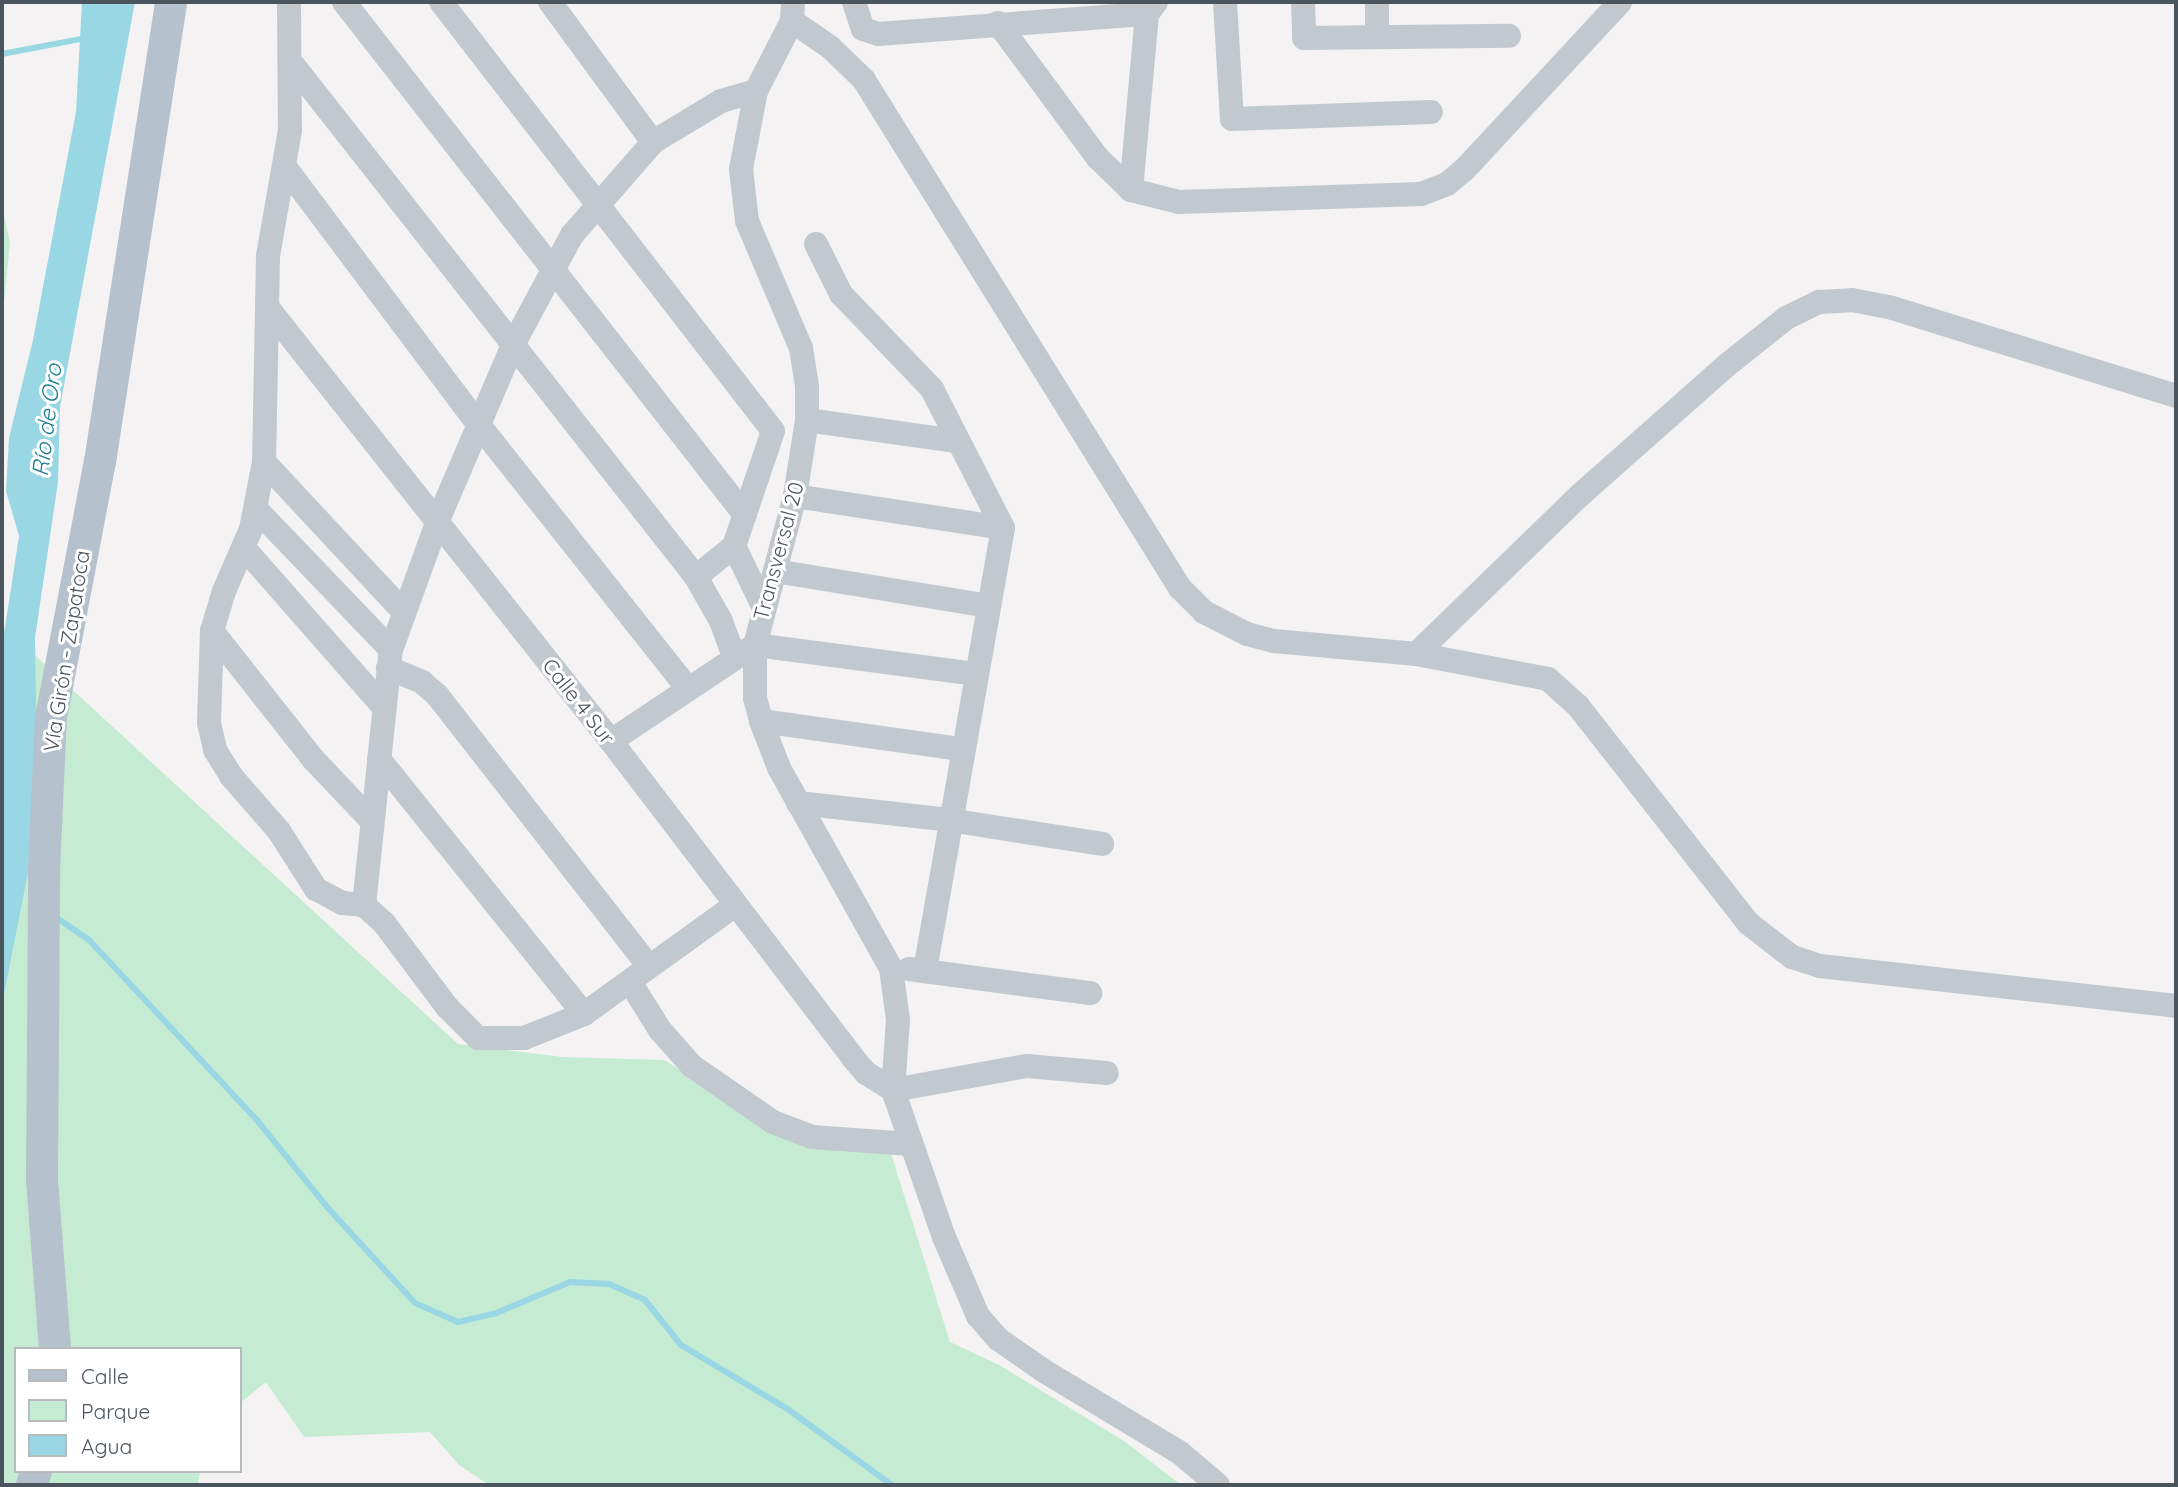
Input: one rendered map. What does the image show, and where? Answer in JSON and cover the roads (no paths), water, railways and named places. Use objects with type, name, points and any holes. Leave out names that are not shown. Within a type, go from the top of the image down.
[{"type":"main road","name":"Vía Girón - Zapatoca","points":[[55,1347],[43,1233],[44,870],[51,718],[100,462],[171,2]]},
{"type":"street","points":[[289,2],[290,61],[285,167],[274,212],[268,308],[264,462],[256,509],[244,548],[223,590],[212,631],[209,723],[215,750],[231,776],[279,831],[316,889],[342,903],[365,905],[403,946],[461,1024],[478,1038],[524,1038],[584,1014],[735,905]]},
{"type":"street","points":[[344,2],[745,515]]},
{"type":"street","points":[[441,2],[594,205],[773,431],[734,546],[696,577]]},
{"type":"street","points":[[550,2],[653,142]]},
{"type":"street","points":[[854,2],[863,29],[878,34],[1152,8],[1131,190]]},
{"type":"street","points":[[1225,2],[1232,119],[1432,112]]},
{"type":"street","points":[[1303,2],[1304,38],[1509,36]]},
{"type":"street","points":[[1377,2],[1377,37]]},
{"type":"street","points":[[998,23],[1098,158],[1131,190],[1179,202],[1421,194],[1447,184],[1465,169],[1620,2]]},
{"type":"street","points":[[792,12],[864,80],[1189,599],[1220,623],[1247,634],[1317,648],[1416,654],[1526,673],[1560,688],[1740,914],[1792,957],[1820,966],[2176,1006]]},
{"type":"street","name":"Transversal 20","points":[[792,12],[756,90],[745,131],[742,192],[755,241],[801,348],[807,420],[795,496],[775,571],[744,651],[761,721],[798,803],[891,968],[898,1020],[893,1090]]},
{"type":"street","points":[[290,61],[696,577],[721,621],[744,651]]},
{"type":"street","points":[[365,905],[371,820],[389,659],[402,610],[514,343],[553,270],[594,205],[653,142],[712,106],[756,90]]},
{"type":"street","points":[[285,167],[479,425],[687,687]]},
{"type":"street","points":[[816,244],[841,295],[932,389],[1003,528],[1001,559],[988,606],[961,749],[925,971]]},
{"type":"street","points":[[1416,654],[1579,496],[1727,365],[1786,318],[1819,302],[1852,300],[1889,307],[2176,396]]},
{"type":"street","name":"Calle 4 Sur","points":[[268,308],[611,741],[853,1058],[866,1073],[893,1090]]},
{"type":"street","points":[[807,420],[957,442]]},
{"type":"street","points":[[264,462],[402,610]]},
{"type":"street","points":[[795,496],[1003,528]]},
{"type":"street","points":[[256,509],[389,659],[437,695],[649,966]]},
{"type":"street","points":[[734,546],[763,606]]},
{"type":"street","points":[[244,548],[383,706]]},
{"type":"street","points":[[775,571],[988,606]]},
{"type":"street","points":[[212,631],[314,760],[371,820]]},
{"type":"street","points":[[611,741],[687,687],[744,651],[975,674]]},
{"type":"street","points":[[761,721],[961,749]]},
{"type":"street","points":[[379,759],[584,1014]]},
{"type":"street","points":[[798,803],[949,820],[1102,844]]},
{"type":"street","points":[[891,968],[1090,993]]},
{"type":"street","points":[[630,982],[660,1030],[692,1066],[773,1122],[822,1139],[911,1144]]},
{"type":"street","points":[[1107,1073],[1027,1066],[893,1090],[963,1287],[978,1316],[998,1339],[1179,1452],[1218,1485]]},
{"type":"water","name":"Río de Oro","points":[[82,2],[135,2],[60,407],[58,482],[35,638],[38,822],[2,1004],[2,647],[19,536],[6,491],[9,438],[33,340],[76,112]]},
{"type":"waterway","points":[[2,54],[86,38]]},
{"type":"waterway","points":[[54,916],[89,940],[256,1119],[327,1207],[415,1303],[458,1322],[494,1314],[570,1282],[609,1284],[645,1300],[681,1345],[789,1410],[892,1485]]}]
